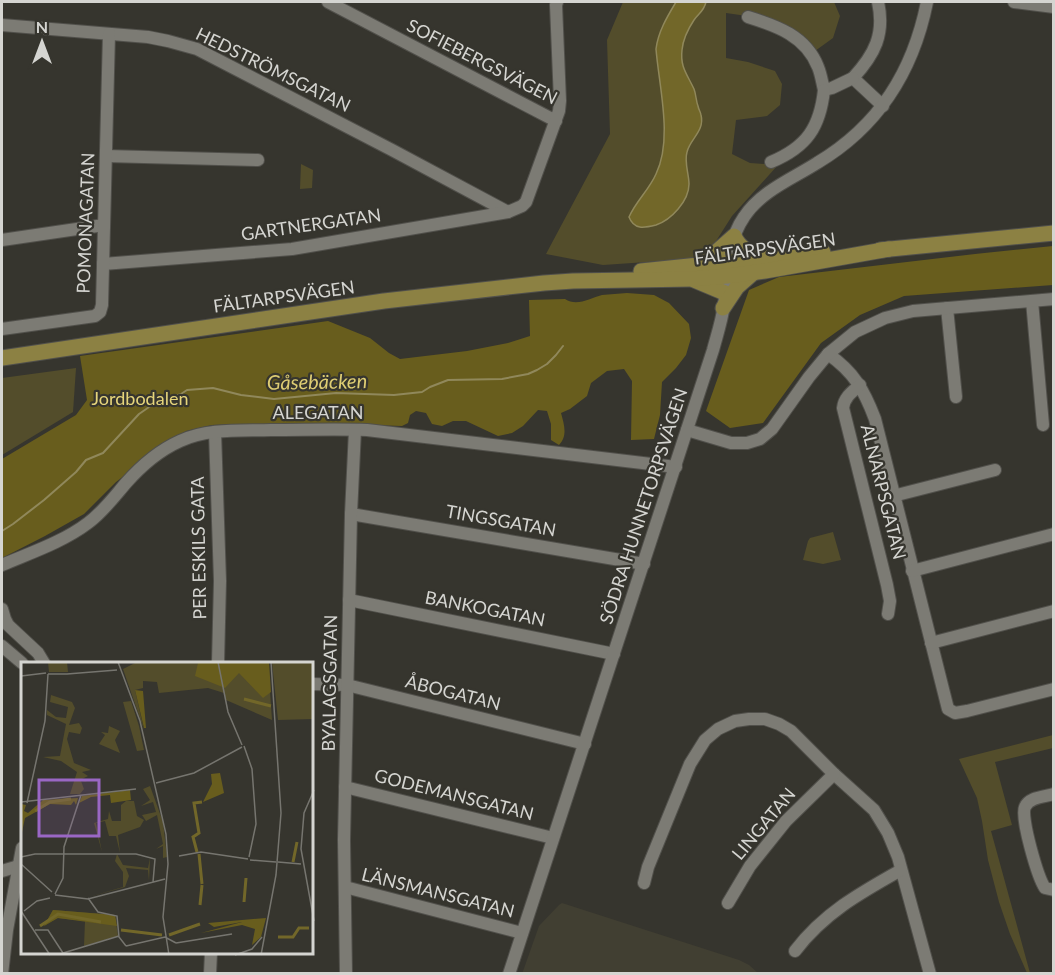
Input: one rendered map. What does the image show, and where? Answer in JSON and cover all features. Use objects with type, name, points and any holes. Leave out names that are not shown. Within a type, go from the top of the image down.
[{"type":"main road","name":"FÄLTARPSVÄGEN","points":[[2,358],[384,301],[533,284],[728,269],[764,258],[842,250],[889,249],[1053,233]]},
{"type":"main road","points":[[753,273],[724,301],[695,272],[734,236],[741,247],[764,258]]},
{"type":"main road","name":"FÄLTARPSVÄGEN","points":[[728,269],[753,273],[889,249]]},
{"type":"street","name":"SOFIEBERGSVÄGEN","points":[[328,2],[556,121]]},
{"type":"street","points":[[824,90],[854,78],[876,47],[881,25],[878,2]]},
{"type":"street","name":"SÖDRA HUNNETORPSVÄGEN","points":[[509,974],[713,350],[724,301],[734,236],[738,226],[749,209],[761,198],[846,144],[871,121],[883,106],[908,63],[922,26],[927,2]]},
{"type":"street","points":[[1014,2],[1053,7]]},
{"type":"street","points":[[554,3],[560,100],[556,121]]},
{"type":"street","points":[[748,17],[770,24],[799,39],[818,66],[824,90],[819,117],[809,136],[788,154],[771,162]]},
{"type":"street","name":"HEDSTRÖMSGATAN","points":[[2,25],[158,39],[206,53],[508,212]]},
{"type":"street","name":"POMONAGATAN","points":[[2,329],[95,316],[100,312],[109,34]]},
{"type":"street","points":[[854,78],[883,106]]},
{"type":"street","name":"GARTNERGATAN","points":[[103,264],[292,249],[508,212],[526,202],[556,121]]},
{"type":"street","points":[[106,156],[258,160]]},
{"type":"street","points":[[2,240],[104,225]]},
{"type":"street","points":[[687,430],[731,443],[747,443],[760,439],[772,429],[808,377],[828,354],[855,333],[885,318],[913,311],[1053,299]]},
{"type":"street","points":[[1032,301],[1043,425]]},
{"type":"street","points":[[947,308],[956,397]]},
{"type":"street","name":"ALNARPSGATAN","points":[[828,354],[840,363],[860,385],[874,419],[948,709],[952,712],[967,711],[1053,689]]},
{"type":"street","name":"ALNARPSGATAN","points":[[860,385],[846,398],[843,408],[887,585],[890,601],[888,614]]},
{"type":"street","name":"ALEGATAN","points":[[2,565],[54,542],[88,523],[110,503],[136,472],[158,454],[184,439],[214,432],[355,430],[676,467]]},
{"type":"street","name":"BYALAGSGATAN","points":[[346,974],[344,840],[355,430]]},
{"type":"street","name":"PER ESKILS GATA","points":[[214,432],[220,581],[219,662]]},
{"type":"street","name":"ALNARPSGATAN","points":[[893,496],[995,470]]},
{"type":"street","name":"TINGSGATAN","points":[[351,514],[644,564]]},
{"type":"street","name":"ALNARPSGATAN","points":[[912,570],[1053,534]]},
{"type":"street","name":"BANKOGATAN","points":[[349,600],[614,654]]},
{"type":"street","points":[[2,609],[8,625],[38,653],[43,662]]},
{"type":"street","points":[[931,643],[1053,611]]},
{"type":"street","points":[[2,646],[19,661],[28,644]]},
{"type":"street","name":"ÅBOGATAN","points":[[314,684],[347,685],[585,744]]},
{"type":"street","points":[[644,883],[648,867],[690,764],[705,740],[718,729],[735,720],[765,719],[780,724],[790,731],[874,810],[888,832],[901,870],[930,974]]},
{"type":"street","name":"LINGATAN","points":[[728,903],[750,866],[786,821],[834,774]]},
{"type":"street","name":"GODEMANSGATAN","points":[[345,787],[553,838]]},
{"type":"street","points":[[1053,794],[1031,800],[1023,811],[1026,831],[1040,880],[1045,888],[1053,890]]},
{"type":"street","points":[[2,871],[21,865],[7,930],[2,974]]},
{"type":"street","points":[[795,951],[808,934],[838,908],[901,870]]},
{"type":"street","name":"LÄNSMANSGATAN","points":[[345,887],[522,933]]},
{"type":"street","points":[[210,974],[211,954]]},
{"type":"shaded area","points":[[623,2],[834,2],[840,16],[833,38],[815,51],[761,18],[726,13],[726,58],[775,71],[782,84],[780,105],[767,116],[736,120],[732,154],[750,163],[778,165],[732,216],[711,249],[691,259],[603,265],[546,254],[610,134],[607,40]]},
{"type":"shaded area","points":[[676,2],[706,2],[686,34],[682,56],[685,70],[695,91],[702,121],[687,152],[689,184],[683,203],[662,222],[640,227],[634,224],[629,217],[653,180],[661,160],[664,145],[664,113],[656,49],[666,19]]},
{"type":"shaded area","points":[[301,164],[313,170],[312,188],[300,189]]},
{"type":"shaded area","points":[[76,368],[73,412],[2,455],[2,378]]},
{"type":"shaded area","points":[[833,532],[841,560],[823,564],[803,560],[810,538]]},
{"type":"shaded area","points":[[1053,735],[1053,748],[995,762],[1012,825],[991,831],[1030,973],[1027,973],[999,902],[988,860],[977,798],[959,759]]},
{"type":"shaded area","points":[[562,903],[739,960],[758,973],[522,974],[539,926]]},
{"type":"green space","points":[[1053,246],[1053,285],[904,296],[860,315],[821,343],[763,423],[730,428],[706,411],[749,290],[779,277]]},
{"type":"green space","name":"Jordbodalen","points":[[627,293],[654,295],[669,303],[689,324],[691,338],[686,355],[662,382],[660,415],[654,439],[631,440],[632,381],[624,369],[607,371],[591,383],[587,396],[561,413],[564,438],[559,445],[551,440],[551,424],[547,411],[538,410],[523,426],[512,433],[498,436],[466,421],[453,421],[442,426],[432,424],[426,413],[416,411],[410,415],[408,423],[402,426],[212,425],[186,431],[116,482],[84,514],[2,558],[2,459],[76,415],[87,400],[80,356],[328,321],[370,338],[400,359],[467,351],[530,336],[529,300],[565,299],[579,302],[602,295]]},
{"type":"waterway","name":"Gåsebäcken","points":[[2,531],[44,500],[86,460],[103,453],[139,414],[152,405],[187,390],[213,388],[241,395],[274,399],[336,393],[394,395],[422,392],[448,380],[502,379],[528,374],[547,364],[563,346]]}]
